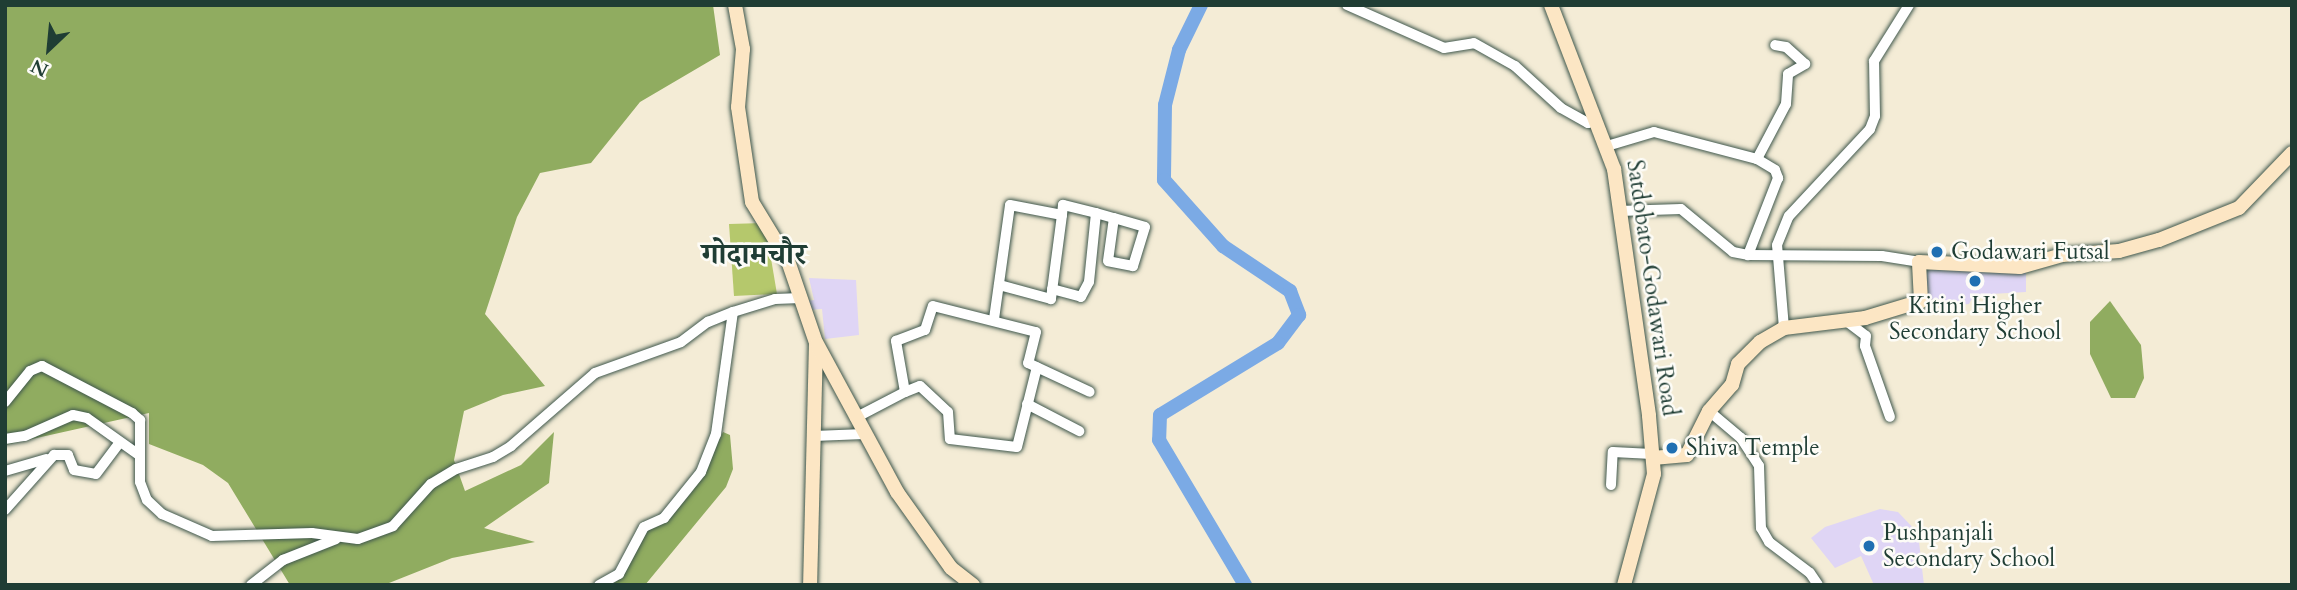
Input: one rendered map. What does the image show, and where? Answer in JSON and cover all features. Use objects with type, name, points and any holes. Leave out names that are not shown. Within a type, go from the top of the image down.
[{"type":"street","points":[[735,5],[743,49],[738,107],[752,202],[788,261],[816,343],[864,434],[951,568],[973,585]]},
{"type":"street","points":[[1347,5],[1444,48],[1474,43],[1515,66],[1561,108],[1588,123],[1596,119]]},
{"type":"street","name":"Satdobato-Godawari Road","points":[[1551,5],[1607,146],[1619,211],[1653,456],[1650,490],[1624,585]]},
{"type":"street","points":[[1784,328],[1777,245],[1789,216],[1870,129],[1875,116],[1874,61],[1909,5]]},
{"type":"street","points":[[1757,159],[1786,104],[1788,74],[1805,64],[1786,47],[1774,45]]},
{"type":"street","points":[[1607,146],[1654,132],[1757,159],[1778,175],[1748,255]]},
{"type":"street","points":[[1619,211],[1681,209],[1733,252],[1748,255],[1882,256],[1919,262],[2020,267],[2160,240],[2239,208],[2292,153]]},
{"type":"street","points":[[994,319],[1010,205],[1062,215]]},
{"type":"street","points":[[999,285],[1051,299],[1063,205],[1114,218],[1145,227],[1133,266],[1108,261],[1114,218]]},
{"type":"street","points":[[1052,289],[1081,297],[1089,282],[1096,214]]},
{"type":"street","points":[[1611,485],[1613,452],[1653,456],[1687,455],[1709,411],[1732,385],[1747,352],[1784,328],[1845,320],[1921,301],[1919,262]]},
{"type":"street","points":[[5,402],[30,371],[42,366],[61,372],[140,420],[140,482],[153,509],[212,536],[312,533],[337,539],[358,540],[393,526],[432,484],[511,446],[594,373],[681,342],[708,322],[733,312],[775,299],[801,298]]},
{"type":"street","points":[[905,392],[896,341],[925,330],[933,306],[994,319],[1037,332],[1028,363],[1090,392]]},
{"type":"street","points":[[599,585],[619,574],[644,527],[664,518],[701,472],[716,433],[733,312]]},
{"type":"street","points":[[1845,320],[1866,336],[1865,346],[1890,417]]},
{"type":"street","points":[[810,585],[816,343]]},
{"type":"street","points":[[855,418],[920,386],[948,412],[950,439],[1017,447],[1037,367]]},
{"type":"street","points":[[1027,404],[1079,431]]},
{"type":"street","points":[[1709,411],[1741,438],[1759,466],[1761,528],[1769,542],[1810,573],[1818,585]]},
{"type":"street","points":[[5,439],[25,436],[73,415],[87,418],[139,456]]},
{"type":"street","points":[[814,436],[864,434]]},
{"type":"street","points":[[5,471],[63,454],[74,470],[96,474],[118,443]]},
{"type":"street","points":[[5,510],[47,459]]},
{"type":"street","points":[[251,585],[283,560],[337,539]]},
{"type":"shaded area","name":"Kitini Higher Secondary School","points":[[1922,263],[2026,270],[2026,292],[1974,295],[1969,304],[1951,306],[1939,299],[1924,300]]},
{"type":"shaded area","points":[[809,278],[856,280],[859,335],[825,339],[822,309],[808,310],[807,301],[814,300]]},
{"type":"shaded area","name":"Pushpanjali Secondary School","points":[[1880,509],[1898,512],[1918,533],[1924,585],[1874,585],[1861,556],[1835,568],[1811,538],[1825,527]]},
{"type":"green space","points":[[5,5],[713,5],[720,55],[640,102],[591,163],[540,173],[517,217],[485,314],[545,386],[503,395],[464,411],[454,460],[465,491],[521,465],[554,432],[549,483],[484,528],[535,542],[452,558],[384,585],[290,585],[228,483],[203,465],[149,444],[149,413],[5,445]]},
{"type":"green space","points":[[765,223],[777,294],[734,296],[729,224]]},
{"type":"green space","points":[[2110,301],[2141,345],[2144,378],[2135,398],[2111,398],[2090,354],[2090,322]]},
{"type":"green space","points":[[723,432],[730,435],[733,469],[726,487],[645,585],[611,585],[623,576],[647,530],[667,521],[691,493]]},
{"type":"waterway","points":[[1201,5],[1179,50],[1165,105],[1164,180],[1223,246],[1290,291],[1299,315],[1278,343],[1160,415],[1159,440],[1245,585]]},
{"type":"place","name":"Godawari Futsal","points":[[1937,252]]},
{"type":"place","name":"Kitini Higher Secondary School","points":[[1975,281]]},
{"type":"place","name":"Shiva Temple","points":[[1672,448]]},
{"type":"place","name":"Pushpanjali Secondary School","points":[[1869,546]]},
{"type":"district","name":"गोदामचौर","points":[[754,255]]}]
